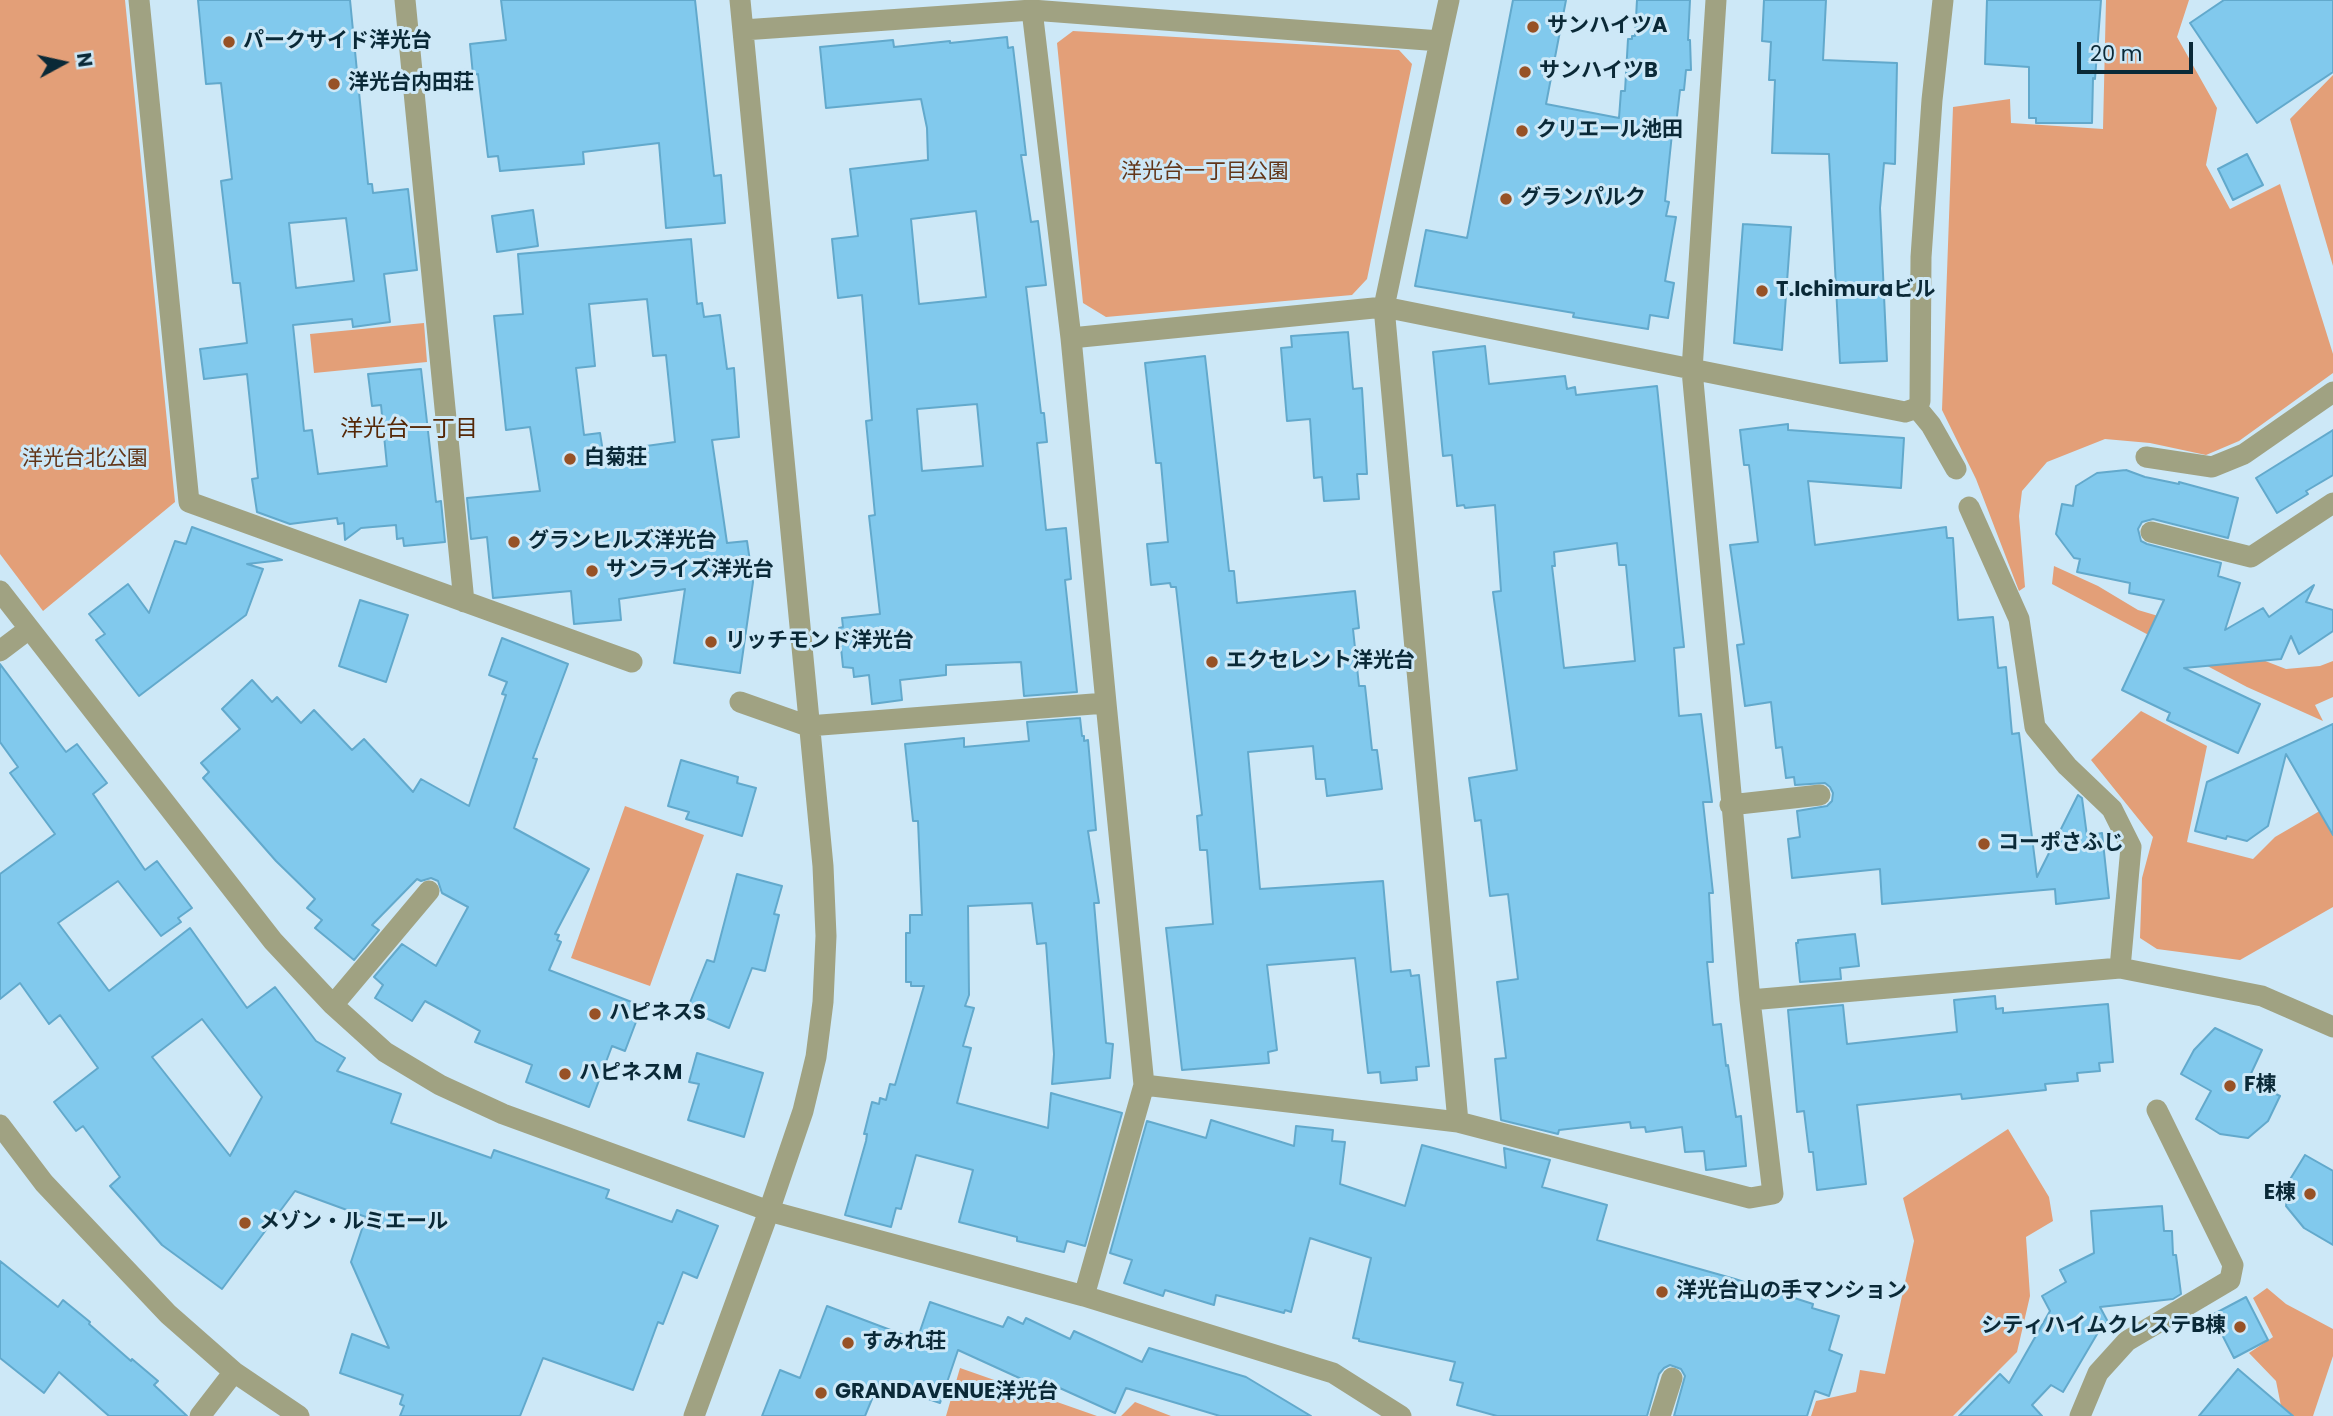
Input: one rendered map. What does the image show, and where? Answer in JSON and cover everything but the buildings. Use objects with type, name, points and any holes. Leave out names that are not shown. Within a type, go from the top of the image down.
[{"type":"street","points":[[139,0],[189,502],[632,662]]},
{"type":"street","points":[[405,0],[464,602]]},
{"type":"street","points":[[694,1416],[803,1111],[816,1057],[823,1003],[826,936],[823,866],[740,0]]},
{"type":"street","points":[[1448,0],[1384,307],[1458,1122]]},
{"type":"street","points":[[1144,1085],[1458,1122],[1750,1198],[1773,1194],[1730,805],[1692,370],[1716,0]]},
{"type":"street","points":[[1070,338],[1384,307],[1905,412],[1917,408],[1920,401],[1921,257],[1931,100],[1943,0]]},
{"type":"street","points":[[743,30],[1031,10],[1440,41]]},
{"type":"street","points":[[1031,10],[1070,338],[1144,1085],[1084,1296]]},
{"type":"street","points":[[2146,457],[2212,467],[2244,454],[2333,392]]},
{"type":"street","points":[[1917,408],[1931,425],[1956,469]]},
{"type":"street","points":[[2151,532],[2251,557],[2333,503]]},
{"type":"street","points":[[1969,507],[2019,619],[2035,727],[2067,766],[2112,809],[2131,847],[2120,968]]},
{"type":"street","points":[[0,591],[273,941],[333,1005],[385,1052],[440,1085],[503,1114],[769,1211],[1084,1296],[1333,1373],[1401,1416]]},
{"type":"street","points":[[0,651],[29,629]]},
{"type":"street","points":[[740,702],[808,726],[1106,703]]},
{"type":"street","points":[[1730,805],[1820,795]]},
{"type":"street","points":[[333,1005],[429,891]]},
{"type":"street","points":[[1750,999],[2120,968],[2262,996],[2333,1027]]},
{"type":"street","points":[[2080,1416],[2098,1373],[2127,1342],[2230,1280],[2233,1265],[2157,1110]]},
{"type":"street","points":[[0,1125],[44,1183],[168,1314],[234,1372],[299,1416]]},
{"type":"street","points":[[200,1416],[234,1372]]},
{"type":"street","points":[[1660,1416],[1672,1378]]},
{"type":"green space","name":"洋光台北公園","points":[[0,0],[125,0],[175,502],[43,611],[0,554]]},
{"type":"green space","points":[[2106,0],[2189,0],[2177,37],[2217,108],[2206,165],[2230,209],[2280,184],[2333,354],[2333,373],[2239,441],[2206,455],[2150,443],[2105,439],[2047,462],[2022,491],[2019,516],[2025,587],[2019,591],[1976,479],[1942,410],[1953,107],[2010,99],[2011,123],[2103,129]]},
{"type":"green space","name":"洋光台一丁目公園","points":[[1073,31],[1399,50],[1412,64],[1367,279],[1352,295],[1106,317],[1083,303],[1057,43]]},
{"type":"green space","points":[[2333,75],[2333,266],[2290,119]]},
{"type":"green space","points":[[424,323],[427,362],[314,373],[310,334]]},
{"type":"green space","points":[[2054,566],[2098,586],[2138,610],[2229,637],[2260,659],[2286,669],[2320,666],[2333,661],[2333,697],[2315,705],[2323,721],[2247,687],[2052,584]]},
{"type":"green space","points":[[2141,711],[2207,746],[2187,842],[2253,859],[2275,837],[2330,805],[2333,809],[2333,907],[2240,960],[2157,949],[2140,938],[2142,878],[2153,837],[2091,760]]},
{"type":"green space","points":[[625,806],[704,835],[650,986],[571,958]]},
{"type":"green space","points":[[2008,1129],[2049,1197],[2053,1221],[2026,1237],[2030,1296],[2017,1352],[1953,1416],[1811,1416],[1816,1401],[1856,1392],[1860,1370],[1885,1374],[1914,1241],[1903,1198]]},
{"type":"green space","points":[[2267,1288],[2286,1304],[2333,1329],[2333,1356],[2313,1416],[2283,1416],[2276,1381],[2249,1353],[2273,1337],[2253,1298]]},
{"type":"green space","points":[[960,1368],[1097,1416],[946,1416]]},
{"type":"green space","points":[[1135,1402],[1171,1416],[1121,1416]]},
{"type":"place","name":"サンハイツA","points":[[1533,27]]},
{"type":"place","name":"パークサイド洋光台","points":[[229,42]]},
{"type":"place","name":"サンハイツB","points":[[1525,72]]},
{"type":"place","name":"洋光台内田荘","points":[[334,84]]},
{"type":"place","name":"クリエール池田","points":[[1522,131]]},
{"type":"place","name":"グランパルク","points":[[1506,199]]},
{"type":"place","name":"T.Ichimuraビル","points":[[1762,291]]},
{"type":"place","name":"白菊荘","points":[[570,459]]},
{"type":"place","name":"グランヒルズ洋光台","points":[[514,542]]},
{"type":"place","name":"サンライズ洋光台","points":[[592,571]]},
{"type":"place","name":"リッチモンド洋光台","points":[[711,642]]},
{"type":"place","name":"エクセレント洋光台","points":[[1212,662]]},
{"type":"place","name":"コーポさふじ","points":[[1984,844]]},
{"type":"place","name":"ハピネスS","points":[[595,1014]]},
{"type":"place","name":"ハピネスM","points":[[565,1074]]},
{"type":"place","name":"F棟","points":[[2230,1086]]},
{"type":"place","name":"E棟","points":[[2310,1194]]},
{"type":"place","name":"メゾン・ルミエール","points":[[245,1223]]},
{"type":"place","name":"洋光台山の手マンション","points":[[1662,1292]]},
{"type":"place","name":"シティハイムクレステB棟","points":[[2240,1327]]},
{"type":"place","name":"すみれ荘","points":[[848,1343]]},
{"type":"place","name":"GRANDAVENUE洋光台","points":[[821,1393]]},
{"type":"district","name":"洋光台一丁目","points":[[409,430]]}]
